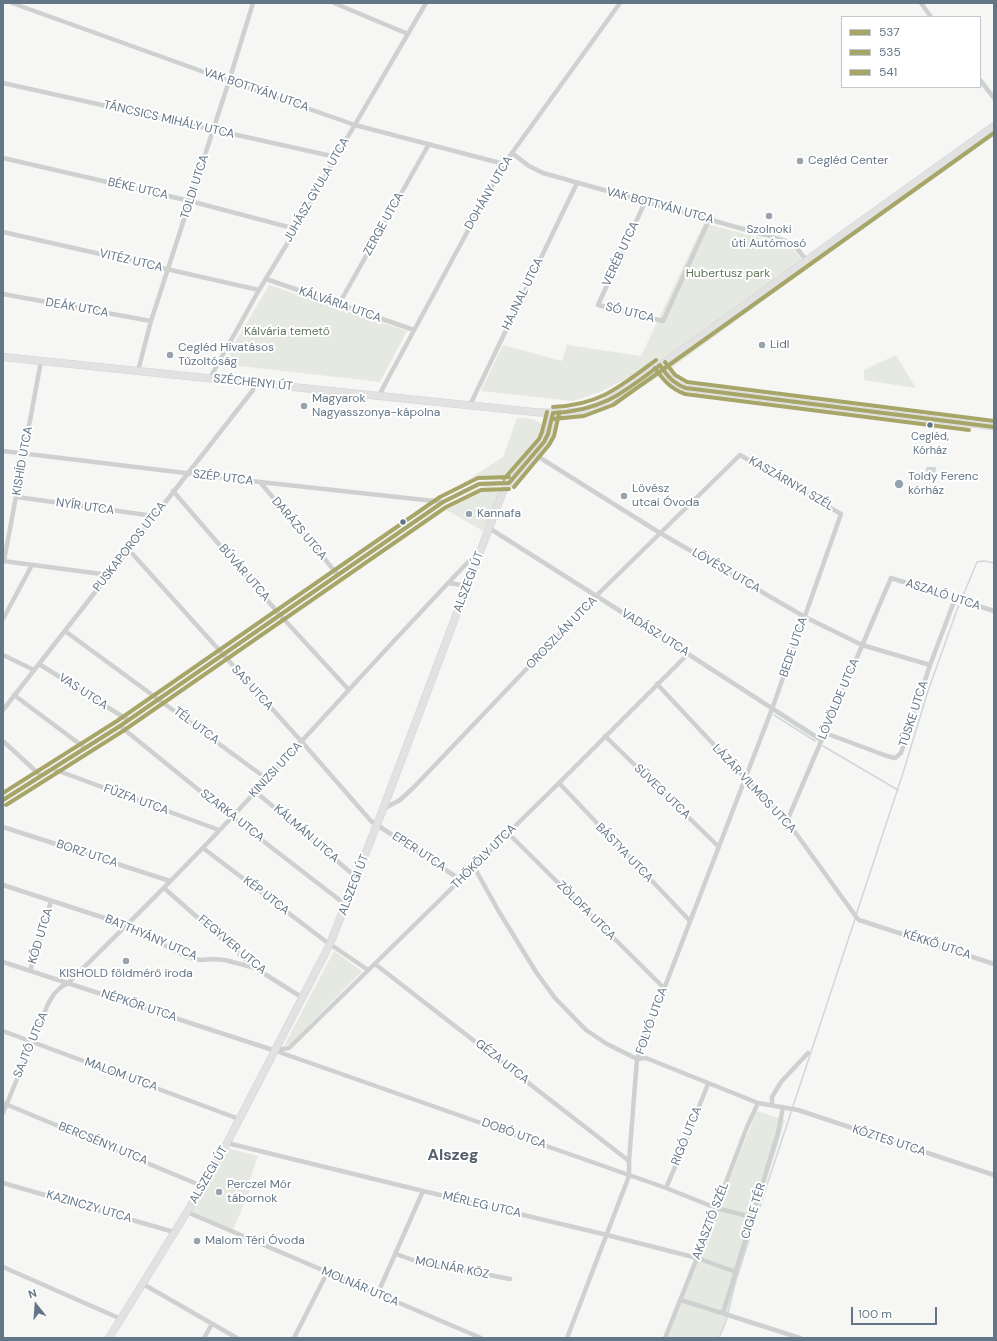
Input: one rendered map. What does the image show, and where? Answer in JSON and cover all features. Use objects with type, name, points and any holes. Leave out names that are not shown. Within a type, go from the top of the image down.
[{"type":"main road","name":"SZÉCHENYI ÚT","points":[[3,357],[534,412],[575,412],[593,408],[610,400],[660,365],[994,126]]},
{"type":"main road","points":[[660,365],[677,386],[686,388],[994,427]]},
{"type":"main road","points":[[534,412],[541,413],[546,420],[548,434]]},
{"type":"main road","name":"ALSZEGI ÚT","points":[[109,1338],[187,1212],[227,1143],[276,1051],[330,944],[383,810],[503,491],[544,442],[548,434],[553,413]]},
{"type":"street","name":"VAK BOTTYÁN UTCA","points":[[12,3],[355,125],[504,164]]},
{"type":"street","name":"TOLDI UTCA","points":[[138,371],[151,321],[253,3]]},
{"type":"street","name":"JUHÁSZ GYULA UTCA","points":[[210,378],[259,290],[296,229],[336,157],[426,3]]},
{"type":"street","name":"DOHÁNY UTCA","points":[[379,396],[504,164],[620,3]]},
{"type":"street","points":[[921,3],[931,16]]},
{"type":"street","points":[[338,4],[408,34]]},
{"type":"street","points":[[981,81],[994,98]]},
{"type":"street","name":"TÁNCSICS MIHÁLY UTCA","points":[[3,83],[336,157]]},
{"type":"street","name":"ZERGE UTCA","points":[[339,304],[429,144]]},
{"type":"street","name":"VAK BOTTYÁN UTCA","points":[[512,153],[535,170],[576,183],[790,243],[795,246],[807,261]]},
{"type":"street","name":"BÉKE UTCA","points":[[3,158],[190,201],[296,229]]},
{"type":"street","name":"HAJNAL UTCA","points":[[470,405],[576,183]]},
{"type":"street","name":"VERÉB UTCA","points":[[598,305],[645,202]]},
{"type":"street","name":"SÓ UTCA","points":[[598,305],[662,321],[709,220]]},
{"type":"street","name":"VITÉZ UTCA","points":[[3,232],[259,290]]},
{"type":"street","name":"KÁLVÁRIA UTCA","points":[[266,279],[414,330]]},
{"type":"street","name":"DEÁK UTCA","points":[[3,294],[151,321]]},
{"type":"street","name":"KISHÍD UTCA","points":[[4,561],[41,361]]},
{"type":"street","name":"PUSKAPOROS UTCA","points":[[3,710],[253,390],[255,383]]},
{"type":"street","name":"SZÉP UTCA","points":[[3,451],[260,482],[443,502]]},
{"type":"street","name":"LÖVÉSZ UTCA","points":[[534,454],[660,533],[805,616],[862,645],[930,665]]},
{"type":"street","name":"OROSZLÁN UTCA","points":[[383,810],[400,800],[414,787],[596,596],[740,455]]},
{"type":"street","name":"KASZÁRNYA SZÉL","points":[[740,455],[841,514]]},
{"type":"street","name":"DARÁZS UTCA","points":[[260,482],[338,575]]},
{"type":"street","points":[[3,800],[120,726],[443,502],[479,484],[509,483]]},
{"type":"street","name":"BÚVÁR UTCA","points":[[173,492],[280,615],[348,690]]},
{"type":"street","name":"NYÍR UTCA","points":[[17,497],[154,516]]},
{"type":"street","name":"BEDE UTCA","points":[[746,779],[841,514]]},
{"type":"street","name":"VADÁSZ UTCA","points":[[489,528],[821,740]]},
{"type":"street","points":[[3,537],[9,538]]},
{"type":"street","name":"SAS UTCA","points":[[129,550],[222,656],[302,742],[371,821],[377,825]]},
{"type":"street","name":"KINIZSI UTCA","points":[[68,983],[203,848],[448,583],[472,558],[480,553]]},
{"type":"street","points":[[4,561],[108,574]]},
{"type":"street","points":[[3,619],[32,565]]},
{"type":"street","name":"ASZALÓ UTCA","points":[[891,578],[994,611]]},
{"type":"street","name":"LÖVÖLDE UTCA","points":[[787,821],[891,578]]},
{"type":"street","points":[[448,583],[467,588]]},
{"type":"street","name":"TÜSKE UTCA","points":[[825,733],[887,756],[895,758],[901,754],[930,665],[956,599]]},
{"type":"street","name":"TÉL UTCA","points":[[65,631],[159,698],[268,779]]},
{"type":"street","name":"THÖKÖLY UTCA","points":[[276,1051],[289,1048],[559,784],[688,654]]},
{"type":"street","points":[[3,655],[34,670]]},
{"type":"street","name":"VAS UTCA","points":[[39,664],[128,720]]},
{"type":"street","name":"LÁZÁR VILMOS UTCA","points":[[657,684],[787,821],[855,916],[859,920],[880,927]]},
{"type":"street","points":[[14,695],[85,748]]},
{"type":"street","points":[[3,701],[9,702]]},
{"type":"street","name":"SZARKA UTCA","points":[[120,726],[232,817],[346,905]]},
{"type":"street","name":"SÜVEG UTCA","points":[[605,736],[719,847]]},
{"type":"street","points":[[3,741],[41,776]]},
{"type":"street","name":"FŰZFA UTCA","points":[[52,769],[219,830]]},
{"type":"street","name":"FOLYÓ UTCA","points":[[567,1338],[630,1176],[629,1161],[637,1059],[746,779]]},
{"type":"street","name":"BÁSTYA UTCA","points":[[559,784],[690,921]]},
{"type":"street","name":"KÁLMÁN UTCA","points":[[256,792],[356,877]]},
{"type":"street","name":"EPER UTCA","points":[[377,825],[461,880]]},
{"type":"street","name":"BORZ UTCA","points":[[3,827],[170,882]]},
{"type":"street","name":"ZÖLDFA UTCA","points":[[508,833],[664,988]]},
{"type":"street","name":"KÉP UTCA","points":[[203,848],[330,944]]},
{"type":"street","name":"KÖZTES UTCA","points":[[474,867],[536,972],[555,998],[586,1030],[606,1044],[637,1059],[646,1058],[758,1103],[792,1109],[994,1176]]},
{"type":"street","name":"BATTHYÁNY UTCA","points":[[3,885],[126,925],[188,957],[200,960],[225,960],[256,968]]},
{"type":"street","name":"FEGYVER UTCA","points":[[164,888],[256,968],[303,998]]},
{"type":"street","name":"KÖD UTCA","points":[[30,971],[51,901]]},
{"type":"street","name":"KÉKKŐ UTCA","points":[[880,927],[994,964]]},
{"type":"street","points":[[330,944],[368,970]]},
{"type":"street","name":"NÉPKÖR UTCA","points":[[3,962],[276,1051]]},
{"type":"street","name":"GÉZA UTCA","points":[[375,964],[629,1161]]},
{"type":"street","name":"SAJTÓ UTCA","points":[[3,1113],[5,1104],[54,994],[60,987],[68,983]]},
{"type":"street","name":"MALOM UTCA","points":[[3,1031],[240,1119]]},
{"type":"street","name":"DOBÓ UTCA","points":[[276,1051],[666,1188],[716,1208],[752,1217]]},
{"type":"street","points":[[772,1105],[772,1097],[781,1082],[808,1052]]},
{"type":"street","name":"RIGÓ UTCA","points":[[666,1188],[708,1084]]},
{"type":"street","name":"AKASZTÓ SZÉL","points":[[665,1338],[758,1103]]},
{"type":"street","name":"BERCSÉNYI UTCA","points":[[5,1104],[202,1186]]},
{"type":"street","name":"CIGLE TÉR","points":[[726,1314],[736,1272],[778,1133],[783,1108]]},
{"type":"street","name":"MÉRLEG UTCA","points":[[227,1143],[424,1192],[607,1235],[697,1258],[736,1272]]},
{"type":"street","name":"KAZINCZY UTCA","points":[[3,1183],[174,1232]]},
{"type":"street","points":[[377,1294],[424,1192]]},
{"type":"street","name":"MOLNÁR UTCA","points":[[187,1212],[481,1338]]},
{"type":"street","name":"MOLNÁR KÖZ","points":[[396,1254],[424,1264],[510,1279]]},
{"type":"street","points":[[3,1267],[121,1319]]},
{"type":"street","points":[[294,1338],[328,1273]]},
{"type":"street","points":[[143,1284],[237,1338]]},
{"type":"street","points":[[681,1300],[800,1338]]},
{"type":"street","points":[[204,1338],[212,1324]]},
{"type":"green space","name":"Hubertusz park","points":[[704,223],[789,246],[797,253],[808,268],[665,373],[639,389],[632,376],[598,393],[573,401],[481,391],[503,345],[562,361],[567,345],[641,356]]},
{"type":"green space","name":"Kálvária temető","points":[[269,285],[407,331],[380,382],[222,364]]},
{"type":"green space","points":[[896,355],[916,388],[864,380],[864,370]]},
{"type":"green space","points":[[517,418],[533,420],[542,424],[544,433],[540,443],[515,472],[504,480],[480,480],[449,492],[503,457]]},
{"type":"green space","points":[[488,486],[499,487],[501,490],[483,531],[443,508],[478,488]]},
{"type":"green space","points":[[334,951],[362,971],[290,1044],[284,1046]]},
{"type":"green space","points":[[757,1111],[785,1120],[720,1338],[666,1338]]},
{"type":"green space","points":[[227,1148],[258,1156],[247,1188],[250,1190],[233,1230],[191,1212]]},
{"type":"shaded area","points":[[926,467],[936,467],[935,482],[928,482],[929,473],[926,473]]},
{"type":"waterway","points":[[856,915],[903,773],[928,691],[957,610],[977,562],[984,561],[994,563]]},
{"type":"waterway","points":[[774,715],[815,741]]},
{"type":"waterway","points":[[823,746],[898,790]]},
{"type":"waterway","points":[[719,1338],[726,1321],[736,1279],[855,919]]},
{"type":"transit line","name":"535","points":[[553,419],[584,416],[613,405],[994,133]]},
{"type":"transit line","name":"541","points":[[553,407],[584,403],[609,393],[656,360]]},
{"type":"transit line","name":"541","points":[[665,362],[675,375],[687,382],[994,421]]},
{"type":"transit line","name":"537","points":[[660,365],[671,379],[686,388],[994,427]]},
{"type":"transit line","name":"537","points":[[553,413],[585,409],[611,399],[635,384],[660,365]]},
{"type":"transit line","name":"535","points":[[655,368],[668,384],[685,394],[969,430]]},
{"type":"transit line","name":"541","points":[[504,479],[539,439],[547,412]]},
{"type":"transit line","name":"537","points":[[509,483],[544,442],[548,434],[553,413]]},
{"type":"transit line","name":"535","points":[[514,487],[549,445],[554,436],[559,414]]},
{"type":"transit line","name":"541","points":[[3,793],[117,721],[440,497],[478,478],[509,477]]},
{"type":"transit line","name":"537","points":[[3,800],[120,726],[443,502],[479,484],[509,483]]},
{"type":"transit line","name":"535","points":[[6,805],[123,731],[446,507],[481,490],[509,489]]},
{"type":"place","name":"Cegléd Center","points":[[800,161]]},
{"type":"place","name":"Szolnoki úti Autómosó","points":[[769,216]]},
{"type":"place","name":"Lidl","points":[[762,345]]},
{"type":"place","name":"Cegléd Hivatásos Tűzoltóság","points":[[170,355]]},
{"type":"place","name":"Magyarok Nagyasszonya-kápolna","points":[[304,406]]},
{"type":"place","name":"Cegléd, Kórház","points":[[930,425]]},
{"type":"place","name":"Toldy Ferenc kórház","points":[[899,484]]},
{"type":"place","name":"Lövész utcai Óvoda","points":[[624,496]]},
{"type":"place","name":"Kannafa","points":[[469,514]]},
{"type":"place","name":"KISHOLD földmérő iroda","points":[[126,961]]},
{"type":"place","name":"Perczel Mór tábornok","points":[[219,1192]]},
{"type":"place","name":"Malom Téri Óvoda","points":[[197,1241]]},
{"type":"district","name":"Alszeg","points":[[453,1156]]}]
